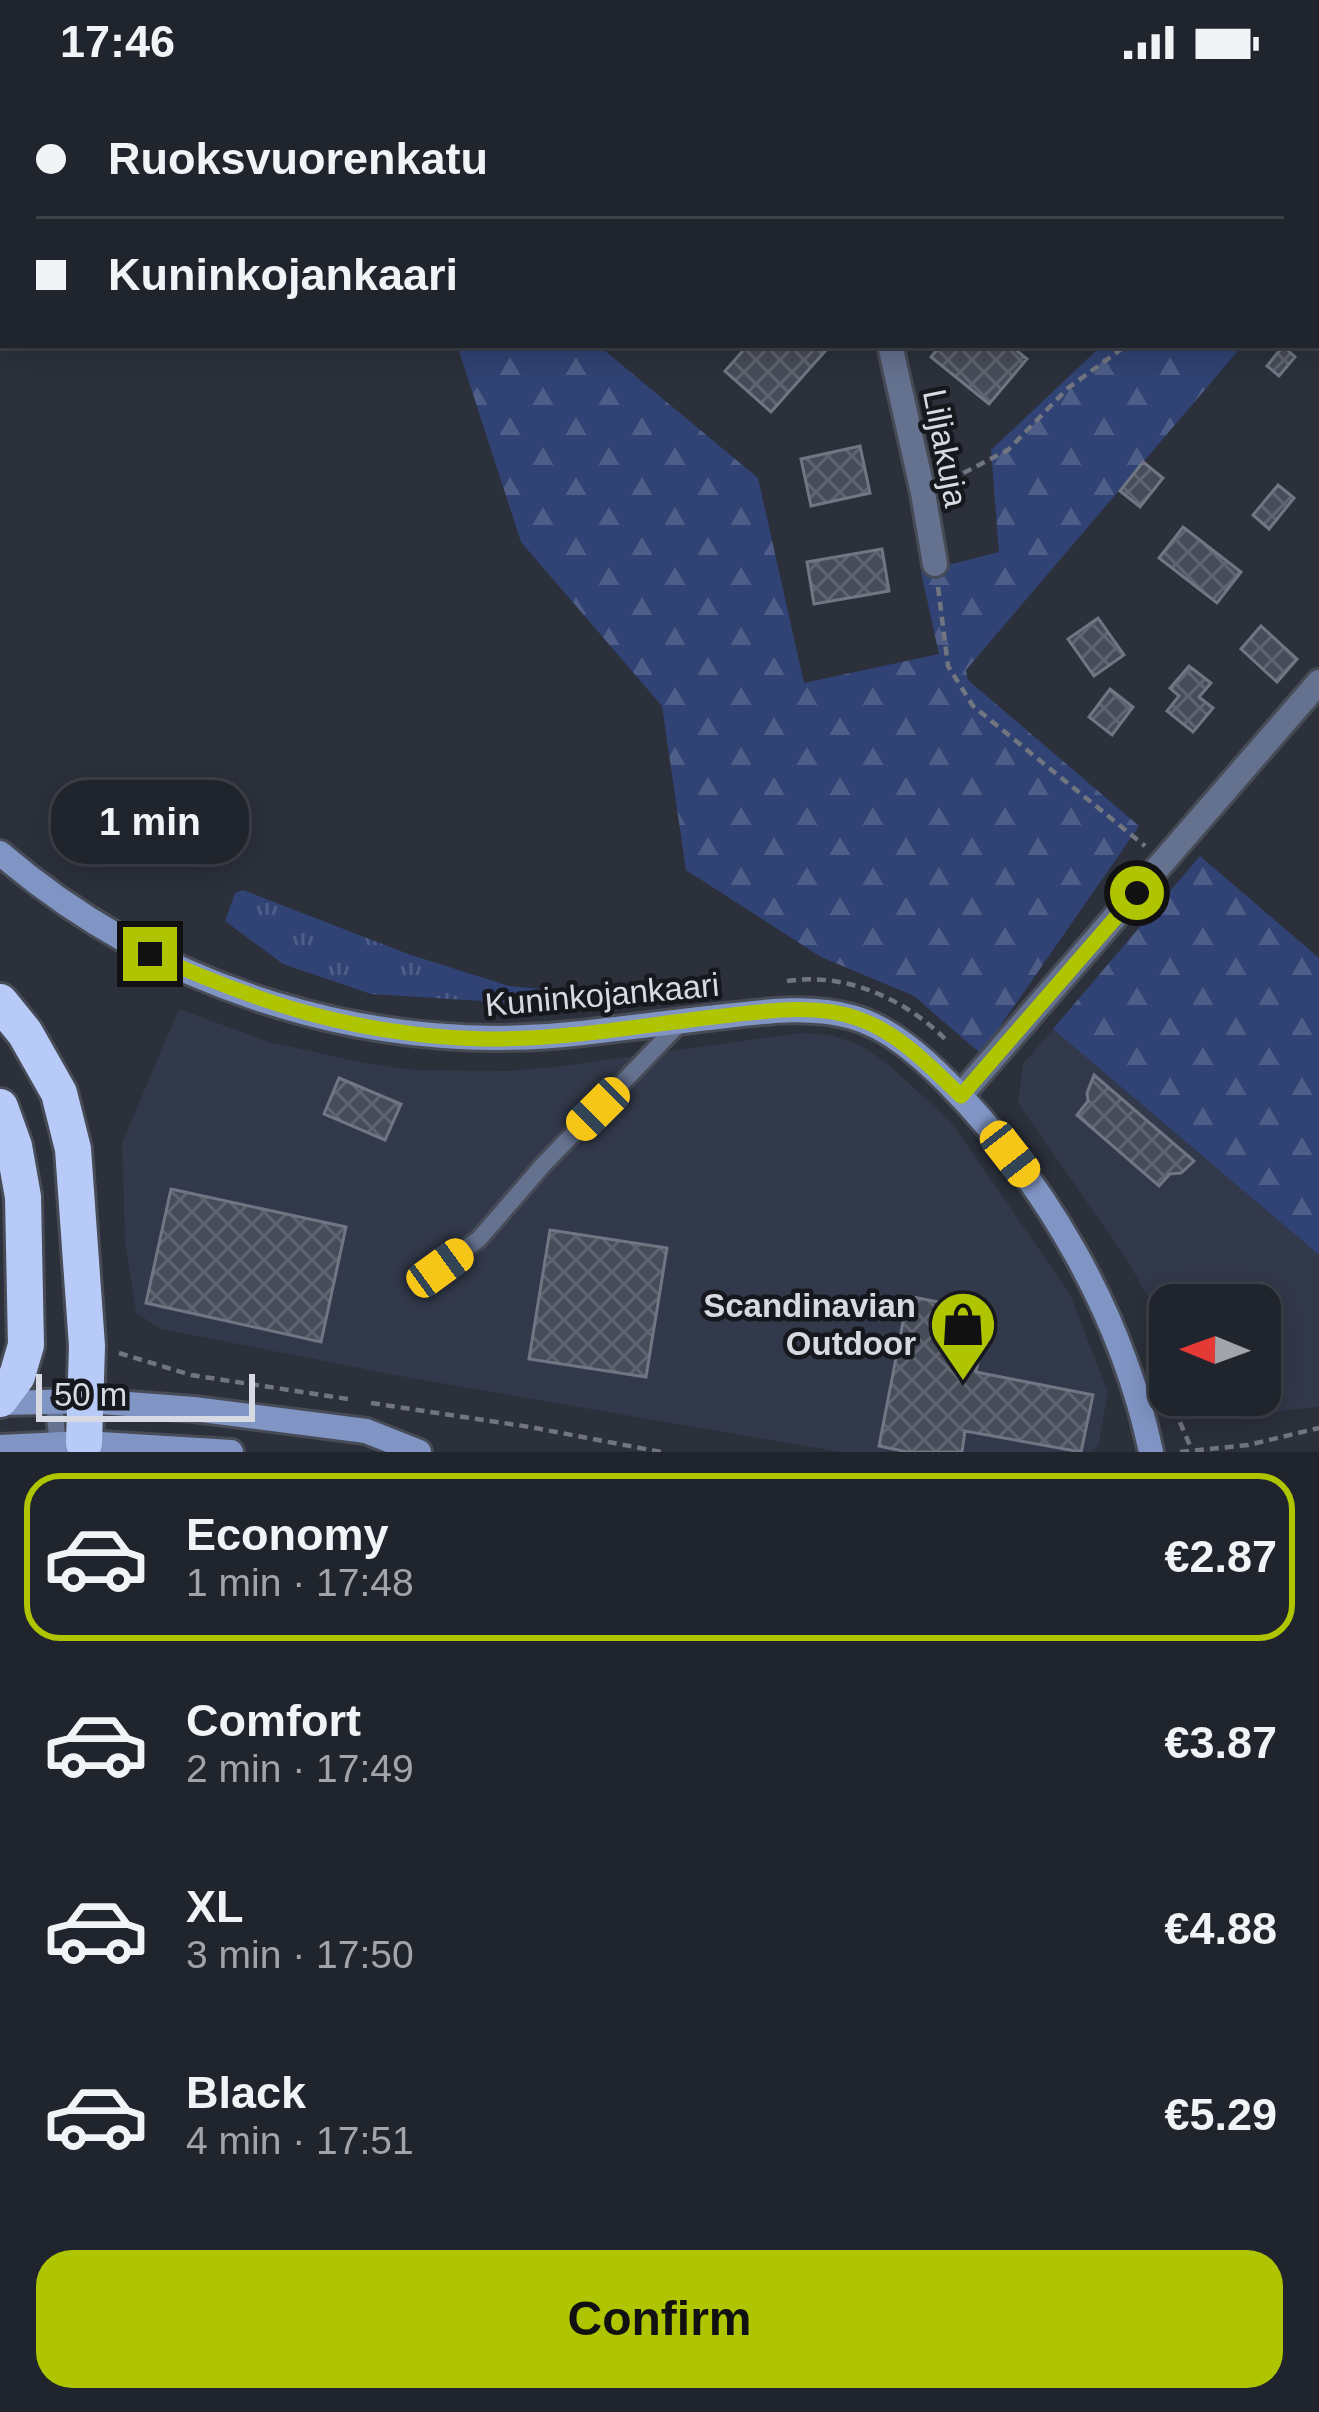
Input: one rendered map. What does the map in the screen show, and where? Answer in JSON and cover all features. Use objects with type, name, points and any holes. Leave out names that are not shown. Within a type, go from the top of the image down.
[{"type":"highway","points":[[0,1002],[44,1064],[68,1126],[87,1346],[71,1401],[67,1446]]},
{"type":"highway","points":[[0,1107],[14,1146],[23,1197],[26,1346],[17,1376],[0,1401]]},
{"type":"street","name":"Liljakuja","points":[[891,348],[935,564]]},
{"type":"street","points":[[961,1096],[1315,694]]},
{"type":"street","name":"Kuninkojankaari","points":[[0,853],[73,909],[150,954],[306,1014],[386,1030],[490,1039],[797,1010],[858,1018],[931,1066],[1044,1199],[1118,1341],[1151,1452]]},
{"type":"street","points":[[0,1401],[177,1407],[366,1431],[419,1452]]},
{"type":"street","points":[[0,1447],[231,1452]]},
{"type":"lane","points":[[440,1268],[478,1239],[682,1021]]},
{"type":"path","points":[[923,494],[1008,450],[1068,388],[1122,348]]},
{"type":"path","points":[[935,564],[948,666],[973,706],[1164,861]]},
{"type":"path","points":[[87,1346],[191,1375],[349,1399]]},
{"type":"path","points":[[372,1403],[530,1426],[661,1452]]},
{"type":"path","points":[[1180,1452],[1249,1448],[1319,1428]]},
{"type":"shaded area","points":[[179,1009],[269,1042],[414,1070],[555,1067],[800,1033],[831,1035],[862,1046],[951,1122],[1070,1294],[1108,1393],[1098,1446],[1091,1452],[840,1452],[411,1378],[161,1329],[136,1313],[125,1241],[122,1143]]},
{"type":"shaded area","points":[[1053,1029],[1319,1255],[1319,1407],[1281,1411],[1281,1284],[1149,1284],[1149,1300],[1128,1261],[1018,1103],[1023,1064]]},
{"type":"green space","points":[[458,348],[602,348],[758,478],[804,683],[939,654],[921,572],[999,552],[991,450],[1099,348],[1240,348],[966,670],[968,680],[1139,826],[981,1054],[914,996],[821,957],[686,870],[662,706],[521,542]]},
{"type":"green space","points":[[1200,856],[1319,958],[1319,1255],[1053,1029]]},
{"type":"green space","points":[[243,890],[408,954],[509,986],[574,992],[513,1003],[371,994],[283,964],[225,921],[235,893]]},
{"type":"building","points":[[745,348],[827,349],[771,412],[725,371]]},
{"type":"building","points":[[938,348],[1014,348],[1027,359],[989,404],[931,357]]},
{"type":"building","points":[[1281,348],[1295,357],[1279,376],[1267,366]]},
{"type":"building","points":[[860,446],[870,493],[811,506],[801,459]]},
{"type":"building","points":[[1143,462],[1163,478],[1140,507],[1120,491]]},
{"type":"building","points":[[1278,485],[1294,498],[1269,529],[1253,515]]},
{"type":"building","points":[[1183,527],[1241,572],[1217,603],[1159,558]]},
{"type":"building","points":[[882,549],[889,591],[814,604],[807,562]]},
{"type":"building","points":[[1098,618],[1124,655],[1094,676],[1068,639]]},
{"type":"building","points":[[1261,626],[1297,659],[1277,682],[1241,649]]},
{"type":"building","points":[[1189,666],[1211,683],[1199,697],[1213,708],[1193,732],[1167,711],[1179,696],[1170,688]]},
{"type":"building","points":[[1110,689],[1133,707],[1112,735],[1089,717]]},
{"type":"building","points":[[1094,1075],[1194,1161],[1159,1186],[1077,1115],[1088,1101]]},
{"type":"building","points":[[339,1078],[401,1104],[385,1140],[324,1114]]},
{"type":"building","points":[[171,1189],[346,1227],[321,1342],[146,1303]]},
{"type":"building","points":[[550,1230],[667,1248],[646,1377],[529,1359]]},
{"type":"building","name":"Scandinavian Outdoor","points":[[908,1296],[988,1312],[976,1372],[1093,1395],[1081,1452],[965,1431],[962,1452],[908,1452],[879,1446]]},
{"type":"place","name":"Scandinavian Outdoor","points":[[963,1383]]},
{"type":"route","points":[[150,954],[288,1010],[438,1037],[548,1037],[754,1013],[832,1012],[880,1028],[931,1066],[961,1096],[1137,893]]}]
